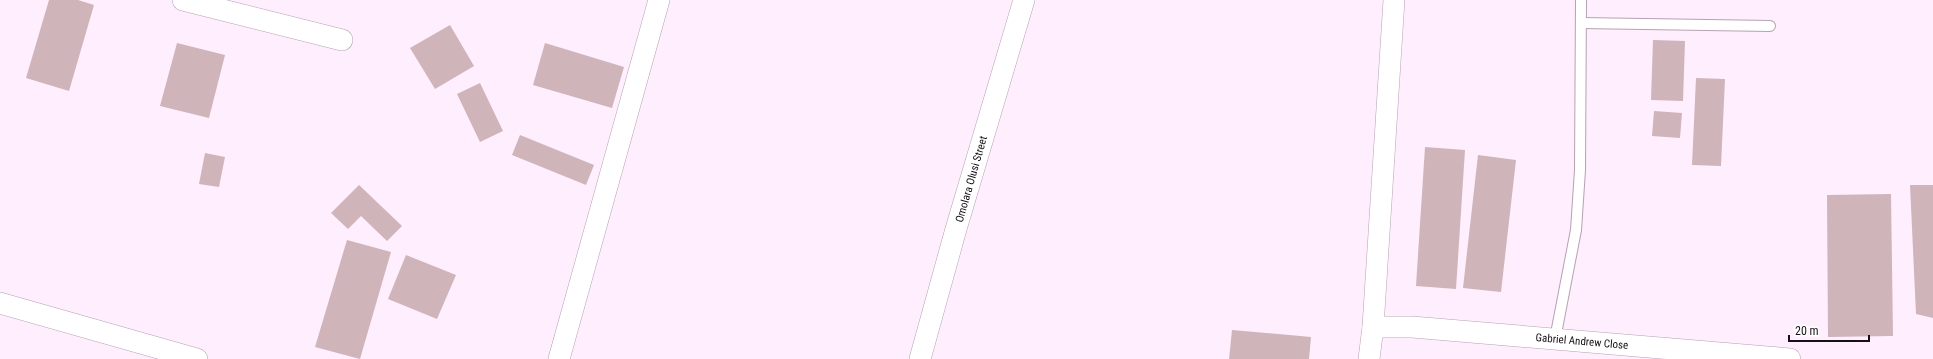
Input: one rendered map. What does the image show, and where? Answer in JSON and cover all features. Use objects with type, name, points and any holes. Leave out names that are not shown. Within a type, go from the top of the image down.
[{"type":"street","points":[[183,0],[342,40]]},
{"type":"street","points":[[559,359],[659,0]]},
{"type":"street","name":"Omolara Olusi Street","points":[[920,359],[956,229],[1024,0]]},
{"type":"street","points":[[1369,359],[1373,326],[1394,0]]},
{"type":"street","points":[[0,303],[197,359]]},
{"type":"street","name":"Gabriel Andrew Close","points":[[1373,326],[1412,327],[1790,359]]},
{"type":"lane","points":[[1555,339],[1576,230],[1580,170],[1581,0]]},
{"type":"lane","points":[[1581,23],[1770,26]]},
{"type":"building","points":[[49,0],[78,0],[94,5],[69,91],[26,78]]},
{"type":"building","points":[[450,25],[474,66],[435,89],[410,48]]},
{"type":"building","points":[[1653,40],[1685,41],[1683,101],[1651,100]]},
{"type":"building","points":[[177,43],[225,55],[209,118],[160,106]]},
{"type":"building","points":[[545,43],[624,67],[612,108],[533,85]]},
{"type":"building","points":[[1696,78],[1725,79],[1721,166],[1692,165]]},
{"type":"building","points":[[480,83],[503,131],[480,142],[457,94]]},
{"type":"building","points":[[1654,111],[1682,113],[1680,138],[1652,136]]},
{"type":"building","points":[[520,135],[594,165],[586,185],[512,155]]},
{"type":"building","points":[[1425,147],[1465,150],[1456,289],[1416,286]]},
{"type":"building","points":[[205,153],[225,157],[219,187],[199,184]]},
{"type":"building","points":[[1478,155],[1516,160],[1501,292],[1463,288]]},
{"type":"building","points":[[359,185],[402,226],[387,241],[361,216],[348,229],[331,213]]},
{"type":"building","points":[[1910,185],[1933,185],[1933,318],[1916,314]]},
{"type":"building","points":[[1891,194],[1893,336],[1828,337],[1827,195]]},
{"type":"building","points":[[347,240],[391,252],[360,359],[315,347]]},
{"type":"building","points":[[406,255],[456,275],[437,319],[388,299]]},
{"type":"building","points":[[1232,330],[1311,337],[1309,359],[1229,359]]}]
